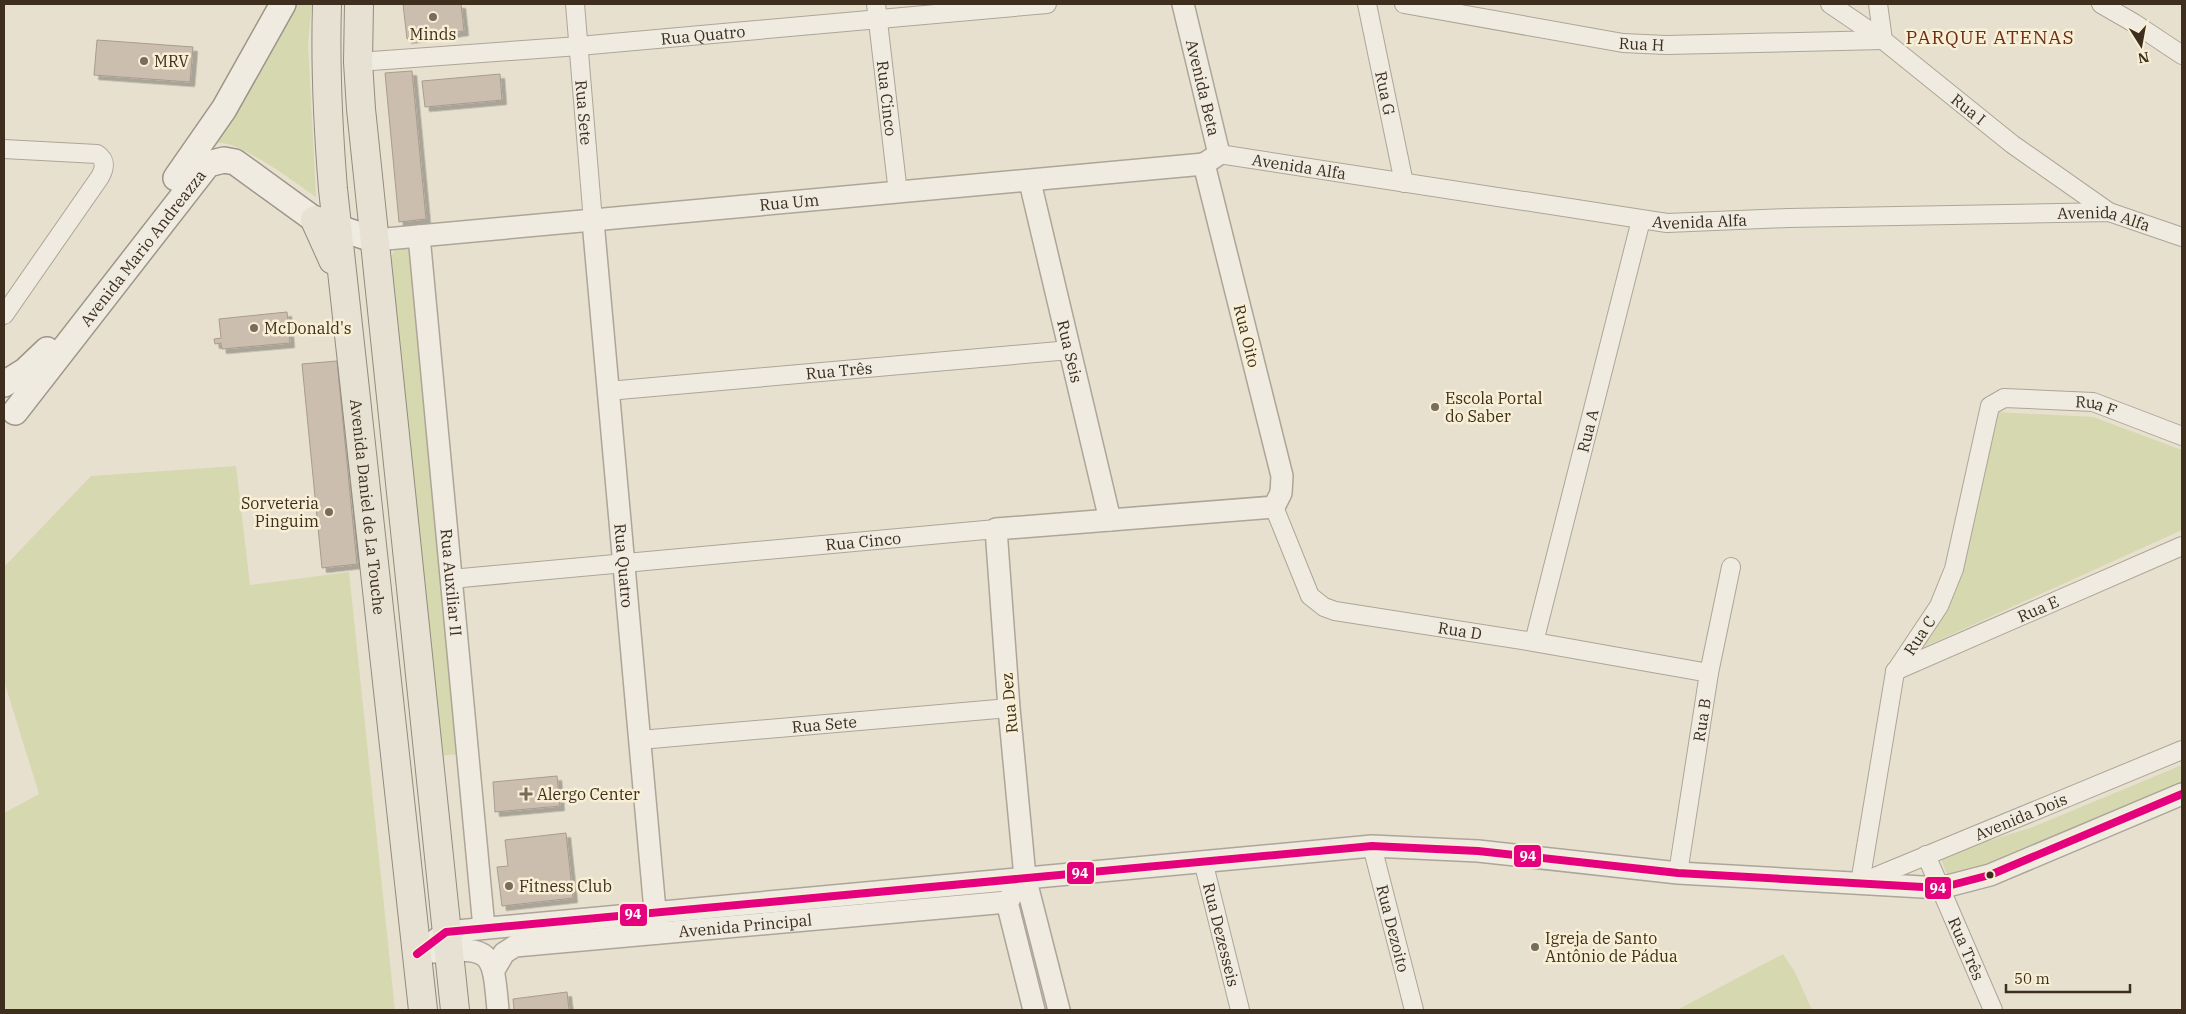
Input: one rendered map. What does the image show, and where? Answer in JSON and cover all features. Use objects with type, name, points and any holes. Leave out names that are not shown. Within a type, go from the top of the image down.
[{"type":"main road","name":"Avenida Mario Andreazza","points":[[4,384],[26,371],[51,345],[162,197],[224,109],[283,4]]},
{"type":"main road","name":"Avenida Daniel de La Touche","points":[[327,4],[326,224],[344,282],[423,1010]]},
{"type":"main road","points":[[359,4],[358,62],[371,205],[455,1010]]},
{"type":"main road","name":"Avenida Mario Andreazza","points":[[10,418],[208,164],[224,160],[235,162],[326,224],[375,240]]},
{"type":"main road","points":[[326,224],[353,226],[371,205]]},
{"type":"main road","points":[[4,390],[12,395],[15,400],[10,418]]},
{"type":"street","name":"Rua Sete","points":[[574,4],[593,221]]},
{"type":"street","name":"Rua Quatro","points":[[358,62],[579,46],[877,11],[1047,4]]},
{"type":"street","name":"Avenida Beta","points":[[1183,4],[1212,159]]},
{"type":"street","name":"Rua G","points":[[1367,4],[1404,183]]},
{"type":"street","name":"Rua H","points":[[1404,4],[1623,43],[1666,45],[1883,40]]},
{"type":"street","name":"Rua I","points":[[1830,4],[1883,40],[2012,144],[2109,212]]},
{"type":"street","points":[[1878,4],[1883,40]]},
{"type":"street","points":[[2101,4],[2134,23],[2182,55]]},
{"type":"street","name":"Rua Cinco","points":[[877,11],[898,193]]},
{"type":"street","points":[[4,149],[97,154],[101,157],[104,166],[100,177],[4,314]]},
{"type":"street","name":"Rua Um","points":[[375,240],[1030,182],[1212,159]]},
{"type":"street","name":"Avenida Alfa","points":[[1212,159],[1404,183],[1641,220],[1694,222],[1788,218],[2109,212],[2182,237]]},
{"type":"street","name":"Rua Oito","points":[[1212,159],[1282,476],[1281,493],[1274,506]]},
{"type":"street","name":"Rua Seis","points":[[1030,182],[1110,520]]},
{"type":"street","name":"Rua A","points":[[1534,642],[1641,220]]},
{"type":"street","name":"Rua Quatro","points":[[593,221],[656,922]]},
{"type":"street","name":"Rua Auxiliar II","points":[[419,236],[484,928]]},
{"type":"street","name":"Rua Três","points":[[608,391],[1070,350]]},
{"type":"street","name":"Rua F","points":[[2004,398],[2093,402],[2182,436]]},
{"type":"street","name":"Rua C","points":[[1860,883],[1895,672],[1939,606],[1954,569],[1987,413],[1996,402],[2004,398]]},
{"type":"street","name":"Rua Cinco","points":[[451,579],[624,565],[996,529],[1274,506]]},
{"type":"street","name":"Rua D","points":[[1274,506],[1310,596],[1324,607],[1335,611],[1534,642],[1709,673]]},
{"type":"street","name":"Rua Dez","points":[[996,529],[1009,708],[1026,877]]},
{"type":"street","name":"Rua E","points":[[1895,672],[2182,546]]},
{"type":"street","name":"Rua B","points":[[1678,873],[1709,673],[1731,567]]},
{"type":"street","name":"Rua Sete","points":[[640,740],[1009,708]]},
{"type":"street","name":"Avenida Dois","points":[[1860,883],[2182,750]]},
{"type":"street","points":[[1940,888],[1990,875],[2182,794]]},
{"type":"street","name":"Avenida Principal","points":[[494,970],[504,953],[515,946],[656,922],[1026,877],[1372,846],[1478,851],[1678,873],[1940,888]]},
{"type":"street","name":"Rua Dezoito","points":[[1372,846],[1414,1010]]},
{"type":"street","name":"Rua Três","points":[[1926,855],[1993,1010]]},
{"type":"street","name":"Rua Dezesseis","points":[[1203,861],[1240,1010]]},
{"type":"street","points":[[1026,877],[1007,902],[1034,1010]]},
{"type":"street","points":[[1026,877],[1059,1010]]},
{"type":"street","name":"Avenida Principal","points":[[447,941],[484,928],[656,922],[1007,902]]},
{"type":"street","points":[[417,954],[447,941],[479,952],[488,958],[494,970],[498,1010]]},
{"type":"green space","points":[[295,4],[312,4],[308,43],[316,197],[242,149],[220,143],[208,145]]},
{"type":"green space","points":[[412,248],[460,754],[436,756],[387,262],[395,250]]},
{"type":"green space","points":[[1996,412],[2093,417],[2182,450],[2182,530],[1915,651],[1942,612]]},
{"type":"green space","points":[[236,466],[250,585],[349,572],[395,1010],[4,1010],[4,813],[39,794],[4,681],[4,567],[91,476]]},
{"type":"green space","points":[[2182,765],[2182,785],[1991,868],[1947,875],[1940,856],[2033,827]]},
{"type":"green space","points":[[1783,954],[1795,972],[1812,1010],[1677,1010]]},
{"type":"building","name":"Minds","points":[[403,4],[461,4],[464,31],[407,39]]},
{"type":"building","name":"MRV","points":[[97,40],[193,47],[190,82],[94,75]]},
{"type":"building","points":[[412,71],[426,219],[399,222],[385,73]]},
{"type":"building","points":[[500,74],[502,100],[425,107],[422,81]]},
{"type":"building","name":"McDonald's","points":[[287,312],[290,343],[222,349],[221,343],[215,344],[214,339],[221,338],[219,319]]},
{"type":"building","points":[[337,361],[357,564],[322,568],[302,364]]},
{"type":"building","name":"Alergo Center","points":[[557,776],[560,806],[495,812],[493,782]]},
{"type":"building","points":[[566,833],[573,898],[502,906],[497,867],[508,866],[505,840]]},
{"type":"building","points":[[567,992],[569,1010],[514,1010],[513,999]]},
{"type":"transit line","name":"94","points":[[417,954],[446,932],[1372,846],[1478,851],[1678,873],[1940,888],[1990,875],[2182,794]]},
{"type":"place","name":"Minds","points":[[433,17]]},
{"type":"place","name":"MRV","points":[[144,61]]},
{"type":"place","name":"McDonald's","points":[[254,328]]},
{"type":"place","name":"Escola Portal do Saber","points":[[1435,407]]},
{"type":"place","name":"Sorveteria Pinguim","points":[[329,512]]},
{"type":"place","name":"Alergo Center","points":[[526,794]]},
{"type":"place","name":"Fitness Club","points":[[509,886]]},
{"type":"place","name":"Igreja de Santo Antônio de Pádua","points":[[1535,947]]},
{"type":"district","name":"PARQUE ATENAS","points":[[1990,37]]}]
